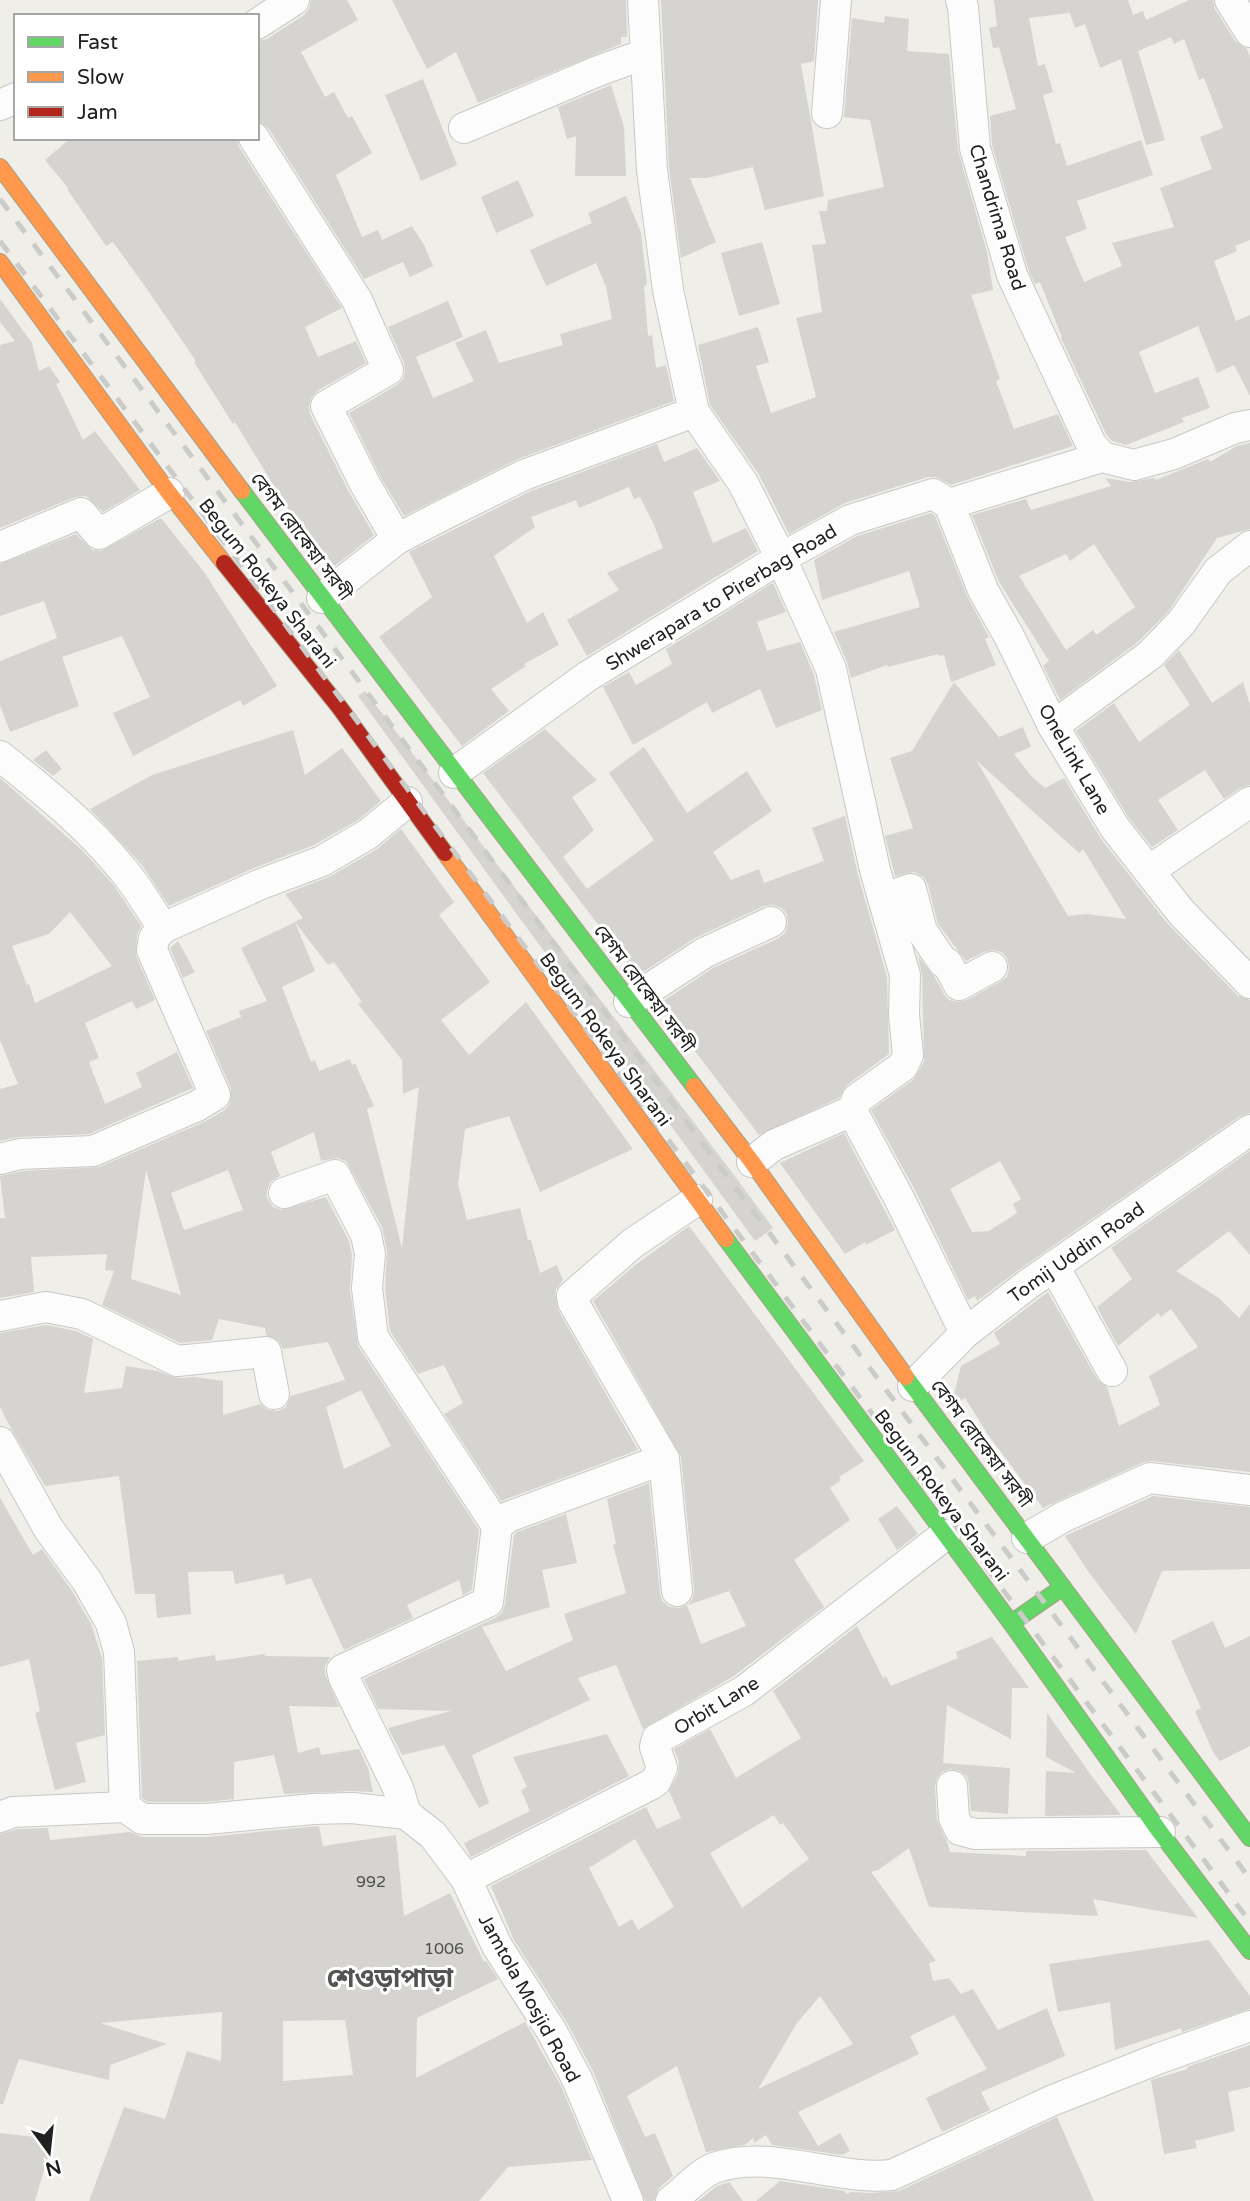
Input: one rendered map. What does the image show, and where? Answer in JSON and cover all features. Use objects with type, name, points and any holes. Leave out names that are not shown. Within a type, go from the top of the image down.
[{"type":"main road","name":"বেগম রোকেয়া সরণী","points":[[0,167],[38,229],[752,1162],[913,1386],[1250,1838]]},
{"type":"main road","name":"Begum Rokeya Sharani","points":[[0,262],[169,493],[340,708],[697,1199],[1011,1623],[1153,1822]]},
{"type":"main road","points":[[1011,1623],[1063,1587]]},
{"type":"main road","points":[[1153,1822],[1250,1951]]},
{"type":"street","points":[[259,23],[295,0]]},
{"type":"street","points":[[643,0],[652,170],[668,290],[694,412],[743,483],[781,558],[831,669],[875,870],[905,975],[904,1015],[908,1055],[903,1066],[857,1099],[852,1111],[774,1145],[752,1162]]},
{"type":"street","points":[[827,113],[836,0]]},
{"type":"street","name":"Chandrima Road","points":[[961,0],[964,7],[975,148],[1012,275],[1091,444],[1101,457]]},
{"type":"street","points":[[464,128],[645,54]]},
{"type":"street","points":[[255,140],[358,300],[388,370],[326,406],[365,484],[397,539]]},
{"type":"street","points":[[322,598],[397,539],[524,475],[694,412]]},
{"type":"street","name":"Shwerapara to Pirerbag Road","points":[[454,773],[588,676],[781,558],[850,520],[933,494],[949,504],[1101,457],[1134,465],[1174,454],[1234,428],[1250,425]]},
{"type":"street","points":[[0,547],[81,513],[99,534],[169,493]]},
{"type":"street","name":"OneLink Lane","points":[[949,504],[983,590],[1053,726],[1115,828],[1181,912],[1250,983]]},
{"type":"street","points":[[1053,726],[1150,655],[1181,622],[1218,571],[1250,546]]},
{"type":"street","points":[[0,756],[54,798],[124,870],[163,928]]},
{"type":"street","points":[[0,1159],[20,1154],[93,1152],[197,1106],[215,1095],[152,950],[154,938],[163,928],[261,884],[322,861],[368,834],[407,802]]},
{"type":"street","points":[[1150,870],[1250,802]]},
{"type":"street","points":[[883,898],[911,889],[922,931],[943,962],[947,963],[959,985],[992,967]]},
{"type":"street","points":[[629,1002],[704,953],[771,922]]},
{"type":"street","points":[[852,1111],[965,1333]]},
{"type":"street","name":"Tomij Uddin Road","points":[[913,1386],[965,1333],[1054,1266],[1250,1130]]},
{"type":"street","points":[[284,1193],[335,1175],[366,1235],[370,1254],[367,1288],[373,1336],[498,1526]]},
{"type":"street","points":[[677,1591],[664,1460],[572,1296],[633,1243],[697,1199]]},
{"type":"street","points":[[1054,1266],[1112,1371]]},
{"type":"street","points":[[0,1316],[46,1307],[82,1314],[177,1362],[266,1352],[274,1394]]},
{"type":"street","points":[[0,1442],[48,1528],[87,1581],[111,1623],[119,1653],[125,1807]]},
{"type":"street","points":[[0,1817],[13,1812],[125,1807],[142,1819],[206,1819],[352,1808],[406,1814],[398,1788],[341,1672],[488,1602],[498,1526],[508,1517],[664,1460]]},
{"type":"street","points":[[1027,1538],[1063,1517],[1150,1478],[1250,1490]]},
{"type":"street","name":"Orbit Lane","points":[[466,1879],[650,1785],[661,1774],[662,1768],[655,1747],[657,1739],[744,1691],[945,1535]]},
{"type":"street","points":[[952,1786],[954,1818],[960,1830],[975,1834],[1153,1822]]},
{"type":"street","name":"Jamtola Mosjid Road","points":[[406,1814],[433,1835],[450,1854],[466,1879],[497,1946],[551,2030],[577,2079],[628,2201]]},
{"type":"street","points":[[671,2201],[713,2169],[744,2162],[865,2177],[892,2175],[1051,2101],[1250,2026]]},
{"type":"building","points":[[311,0],[347,0],[358,20],[301,52],[325,97],[334,92],[348,118],[352,116],[372,153],[336,175],[362,237],[378,230],[382,240],[412,226],[424,245],[433,266],[410,277],[403,262],[364,279],[269,129],[259,122],[259,41],[267,39],[309,9]]},
{"type":"building","points":[[392,0],[626,0],[627,37],[621,37],[621,44],[478,103],[456,52],[427,69]]},
{"type":"building","points":[[661,0],[818,0],[814,61],[801,64],[824,196],[765,210],[753,167],[707,178],[690,178],[716,242],[681,258],[669,168]]},
{"type":"building","points":[[994,0],[1128,0],[1133,15],[1143,11],[1146,20],[1189,0],[1213,0],[1215,9],[1235,41],[1247,49],[1250,57],[1250,240],[1235,246],[1237,251],[1214,261],[1236,321],[1250,315],[1250,396],[1234,365],[1217,373],[1198,326],[1139,352],[1155,393],[1198,377],[1210,408],[1182,418],[1184,422],[1126,445],[1112,441],[1106,434],[1061,338],[1040,282],[1035,284],[1028,269],[992,145],[990,116],[1016,109],[999,47],[993,48],[989,28],[997,26]],"holes":[[[1068,8],[1075,28],[1085,24],[1100,68],[1121,59],[1146,145],[1165,140],[1138,51],[1171,37],[1174,44],[1184,39],[1199,80],[1204,78],[1223,128],[1200,137],[1212,169],[1160,188],[1174,227],[1112,243],[1122,266],[1084,282],[1065,237],[1087,229],[1077,201],[1153,175],[1141,140],[1067,166],[1060,143],[1056,144],[1043,95],[1053,92],[1045,64],[1038,66],[1029,18],[1069,13]]]},
{"type":"building","points":[[885,16],[909,19],[907,51],[949,54],[958,150],[987,252],[993,290],[971,295],[1000,379],[996,381],[1014,429],[1058,414],[1073,446],[951,485],[936,477],[928,477],[845,503],[789,534],[758,473],[710,405],[698,345],[758,327],[769,362],[756,366],[771,413],[816,397],[796,318],[822,312],[812,245],[826,244],[819,211],[827,211],[828,200],[884,187],[870,120],[844,117],[852,18],[884,23]]},
{"type":"building","points":[[423,79],[457,165],[421,181],[385,95]]},
{"type":"building","points":[[611,85],[624,127],[626,176],[575,176],[576,136],[567,139],[558,107]]},
{"type":"building","points":[[69,140],[237,140],[239,147],[342,308],[305,327],[318,357],[356,341],[366,363],[317,391],[309,406],[310,414],[349,492],[374,535],[331,569],[300,519],[296,522],[235,422],[233,424],[194,362],[196,361],[149,292],[113,242],[106,246],[68,188],[45,160]]},
{"type":"building","points":[[518,180],[534,216],[496,233],[481,197]]},
{"type":"building","points":[[626,196],[641,233],[647,285],[644,286],[648,336],[652,335],[656,368],[666,365],[674,401],[518,459],[404,516],[380,476],[349,413],[403,379],[404,363],[388,327],[448,301],[463,337],[416,357],[433,398],[474,381],[455,343],[486,330],[499,363],[563,345],[560,334],[612,319],[606,287],[596,263],[546,286],[530,250],[592,223],[588,213]]},
{"type":"building","points":[[762,242],[780,304],[739,316],[721,253]]},
{"type":"building","points":[[0,299],[32,343],[39,371],[49,366],[60,382],[56,384],[83,440],[95,431],[140,490],[103,512],[86,496],[75,497],[0,528],[0,345],[15,341],[0,322]]},
{"type":"building","points":[[1250,443],[1250,529],[1217,538],[1168,612],[1138,642],[1060,700],[1043,666],[1049,661],[999,582],[972,515],[1026,499],[1031,510],[1111,486],[1105,478],[1130,482],[1154,478],[1156,480],[1208,459],[1210,462],[1237,446]],"holes":[[[1094,544],[1135,607],[1096,635],[1093,630],[1066,650],[1019,576],[1066,554],[1070,561]]]},
{"type":"building","points":[[657,444],[664,462],[697,448],[720,481],[693,492],[713,543],[746,528],[758,551],[587,656],[567,620],[619,590],[607,573],[663,548],[654,525],[640,497],[634,499],[629,487],[579,508],[576,500],[531,517],[535,527],[494,556],[527,623],[543,612],[559,645],[524,664],[526,666],[491,689],[509,711],[462,746],[379,637],[432,597],[409,552],[531,491]]},
{"type":"building","points":[[931,513],[935,516],[968,598],[989,637],[985,639],[996,665],[951,682],[944,655],[938,654],[888,667],[887,665],[851,678],[834,632],[920,607],[909,571],[822,600],[814,560],[857,536]]},
{"type":"building","points":[[161,518],[204,572],[277,686],[243,706],[240,700],[133,756],[113,713],[150,697],[122,636],[62,657],[79,706],[10,732],[0,705],[0,661],[57,638],[44,601],[0,616],[0,564],[76,534],[92,550],[101,551]]},
{"type":"building","points":[[773,583],[786,612],[757,622],[767,651],[800,642],[814,675],[822,710],[776,728],[760,689],[712,713],[707,702],[633,745],[603,687],[629,672],[636,685],[672,664],[666,649]]},
{"type":"building","points":[[1179,650],[1212,703],[1243,682],[1250,705],[1250,785],[1224,799],[1205,770],[1158,800],[1178,830],[1152,847],[1129,818],[1076,731],[1114,703],[1139,742],[1190,705],[1164,665]]},
{"type":"building","points":[[954,682],[999,737],[1023,727],[1031,747],[1014,754],[1032,777],[1045,788],[1064,778],[1101,839],[1167,923],[1237,995],[1250,1000],[1250,1113],[1240,1116],[977,1301],[975,1296],[968,1300],[916,1192],[871,1110],[913,1080],[924,1062],[922,975],[918,956],[949,1000],[958,1002],[1000,982],[1007,977],[1009,968],[1007,958],[1002,952],[993,950],[966,961],[938,924],[924,877],[914,872],[895,876],[885,836],[913,828],[890,758],[912,751]],"holes":[[[976,760],[1079,853],[1083,849],[1126,919],[1086,914],[1068,916]],[[1000,1161],[1021,1199],[1013,1204],[1017,1213],[989,1231],[972,1232],[950,1189]]]},
{"type":"building","points":[[365,691],[773,1228],[755,1241],[358,696]]},
{"type":"building","points":[[545,729],[597,780],[572,797],[594,830],[563,857],[587,889],[654,840],[609,773],[644,747],[687,813],[747,771],[772,811],[713,852],[731,880],[759,869],[764,883],[824,861],[812,828],[845,816],[858,875],[887,977],[889,1054],[847,1085],[839,1098],[759,1135],[659,1004],[713,968],[779,938],[785,933],[788,924],[787,914],[782,908],[764,906],[695,938],[637,976],[483,773]]},
{"type":"building","points":[[293,730],[305,775],[342,748],[381,801],[358,820],[314,845],[169,906],[142,865],[90,809],[152,775]]},
{"type":"building","points":[[46,750],[62,769],[53,776],[33,760]]},
{"type":"building","points":[[0,778],[83,851],[115,887],[141,926],[137,935],[136,956],[155,1000],[136,1009],[132,1001],[85,1023],[99,1058],[89,1062],[105,1104],[142,1087],[136,1073],[177,1052],[193,1088],[89,1134],[19,1137],[0,1141],[0,1089],[18,1084],[0,1040]],"holes":[[[70,912],[112,966],[35,1003],[12,946],[49,934]]]},
{"type":"building","points":[[401,829],[454,902],[439,915],[490,982],[441,1020],[469,1055],[526,1002],[633,1149],[540,1192],[509,1116],[465,1129],[458,1184],[467,1220],[520,1208],[540,1273],[557,1265],[563,1280],[555,1291],[558,1310],[638,1450],[501,1501],[444,1414],[463,1403],[444,1365],[418,1374],[390,1331],[385,1288],[387,1251],[382,1227],[346,1161],[337,1158],[321,1161],[314,1132],[271,1152],[280,1176],[270,1182],[267,1190],[267,1198],[273,1207],[281,1210],[326,1197],[349,1241],[352,1255],[350,1290],[358,1346],[479,1530],[472,1590],[463,1595],[459,1580],[407,1605],[413,1618],[344,1650],[311,1578],[286,1585],[283,1574],[235,1584],[233,1571],[188,1572],[191,1614],[157,1618],[155,1594],[135,1594],[119,1476],[45,1486],[0,1407],[0,1333],[46,1325],[76,1331],[93,1339],[84,1393],[122,1388],[126,1366],[178,1378],[195,1377],[223,1381],[223,1415],[260,1404],[268,1410],[278,1411],[286,1407],[291,1396],[345,1380],[328,1342],[283,1349],[279,1341],[266,1335],[265,1328],[219,1319],[212,1340],[180,1343],[102,1305],[114,1271],[105,1270],[107,1254],[31,1257],[34,1292],[0,1298],[0,1218],[5,1218],[0,1176],[23,1171],[99,1167],[204,1122],[225,1110],[230,1103],[231,1089],[206,1031],[241,1017],[239,1011],[267,1001],[241,948],[303,918],[285,894],[331,876],[377,849]],"holes":[[[295,922],[328,965],[334,962],[362,1002],[358,1004],[402,1060],[403,1094],[419,1087],[402,1248],[367,1109],[374,1106],[355,1063],[352,1065],[350,1059],[319,1071],[315,1060],[311,1062],[282,987],[315,971]],[[146,1170],[181,1295],[131,1279]],[[228,1170],[243,1210],[184,1230],[171,1193]],[[361,1390],[391,1446],[344,1469],[326,1407]]]},
{"type":"building","points":[[178,941],[195,972],[183,978],[170,948]]},
{"type":"building","points":[[844,1133],[895,1230],[866,1245],[865,1242],[845,1254],[780,1163]]},
{"type":"building","points":[[1250,1151],[1250,1255],[1229,1231],[1176,1271],[1219,1298],[1239,1318],[1250,1304],[1250,1472],[1144,1462],[1043,1508],[989,1436],[965,1398],[954,1404],[952,1402],[961,1366],[1000,1344],[994,1333],[1048,1292],[1097,1379],[1107,1387],[1119,1426],[1160,1405],[1149,1376],[1198,1347],[1171,1309],[1161,1317],[1158,1313],[1118,1346],[1097,1307],[1132,1279],[1111,1248]]},
{"type":"building","points":[[689,1226],[864,1461],[839,1477],[841,1480],[830,1488],[850,1520],[794,1560],[824,1607],[734,1676],[643,1729],[616,1665],[578,1678],[590,1700],[472,1755],[489,1803],[479,1808],[444,1745],[402,1755],[388,1728],[451,1711],[378,1709],[364,1679],[502,1613],[514,1535],[517,1532],[566,1514],[577,1563],[542,1570],[550,1607],[482,1627],[506,1671],[573,1640],[564,1614],[626,1593],[613,1545],[616,1544],[607,1499],[649,1483],[662,1601],[670,1607],[687,1605],[701,1644],[746,1626],[729,1591],[688,1605],[693,1598],[694,1589],[681,1457],[593,1301],[634,1266]]},
{"type":"building","points":[[1153,1496],[1250,1507],[1250,1569],[1162,1571],[1136,1634],[1065,1536]]},
{"type":"building","points":[[0,1498],[33,1555],[42,1549],[72,1591],[91,1624],[102,1658],[105,1735],[76,1743],[86,1782],[55,1790],[35,1713],[40,1711],[29,1659],[0,1667]]},
{"type":"building","points":[[897,1506],[918,1534],[897,1550],[878,1519]]},
{"type":"building","points":[[1213,1621],[1225,1648],[1250,1636],[1250,1746],[1220,1761],[1213,1752],[1195,1711],[1201,1708],[1171,1641]]},
{"type":"building","points":[[857,1626],[883,1678],[886,1676],[891,1686],[958,1658],[956,1652],[992,1637],[1029,1688],[1012,1688],[1011,1739],[947,1705],[943,1763],[1010,1768],[1008,1814],[971,1811],[967,1777],[960,1771],[950,1769],[942,1772],[935,1787],[937,1820],[950,1852],[1026,1856],[1026,1851],[1146,1850],[1198,1918],[1093,1899],[1098,1916],[929,1907],[909,1848],[871,1872],[936,1961],[929,1963],[933,1981],[949,1978],[961,1994],[973,1989],[998,2030],[1047,2008],[1065,2056],[981,2092],[990,2110],[942,2132],[926,2098],[987,2069],[954,2015],[910,2036],[919,2054],[798,2112],[818,2146],[840,2133],[850,2151],[842,2155],[772,2145],[766,2135],[754,2143],[753,2138],[745,2145],[706,2152],[677,2066],[627,2096],[645,2137],[655,2133],[673,2176],[659,2188],[654,2201],[645,2201],[593,2071],[566,2021],[514,1940],[491,1886],[646,1807],[657,1829],[681,1818],[669,1791],[678,1774],[679,1762],[674,1749],[710,1729],[736,1778],[801,1738],[773,1691]],"holes":[[[774,1815],[809,1859],[742,1908],[710,1853]],[[635,1839],[674,1907],[638,1930],[632,1919],[619,1927],[589,1868]],[[820,1996],[853,2044],[758,2089],[797,2023]]]},
{"type":"building","points":[[264,1654],[330,1657],[325,1666],[325,1674],[339,1707],[289,1706],[298,1753],[319,1747],[321,1755],[359,1749],[368,1768],[373,1792],[284,1794],[274,1755],[234,1762],[234,1799],[148,1802],[142,1798],[137,1661],[178,1657],[178,1661],[215,1655],[216,1661]]},
{"type":"building","points":[[1047,1713],[1121,1815],[1045,1816],[1046,1771],[1076,1773],[1046,1757]]},
{"type":"building","points":[[607,1734],[629,1776],[471,1857],[464,1843],[530,1811],[521,1790],[527,1787],[513,1757]]},
{"type":"building","points":[[319,1826],[323,1846],[396,1835],[404,1916],[450,1893],[484,1962],[486,1961],[498,1979],[417,2018],[416,2078],[525,2022],[561,2086],[592,2160],[508,2167],[479,2201],[89,2201],[124,2107],[165,2119],[187,2051],[221,2061],[222,2012],[100,2023],[167,2044],[110,2065],[109,2080],[19,2059],[3,2104],[0,2104],[0,1834],[17,1829],[48,1828],[50,1840],[130,1832],[142,1837],[206,1837]],"holes":[[[345,2020],[353,2075],[283,2081],[283,2021]]]},
{"type":"building","points":[[1209,1940],[1250,1996],[1250,2009],[1182,2032],[1181,2028],[1115,2050],[1110,2002],[1058,2012],[1049,1964]]},
{"type":"building","points":[[1250,2045],[1250,2087],[1228,2092],[1235,2131],[1195,2141],[1197,2148],[1164,2154],[1151,2080]]},
{"type":"building","points":[[1057,2117],[1094,2201],[756,2201],[780,2181],[845,2191],[846,2194],[899,2191]]},
{"type":"building","points":[[0,2133],[53,2139],[35,2201],[0,2201]]},
{"type":"building","points":[[729,2182],[743,2201],[698,2201],[717,2186]]},
{"type":"railway","points":[[0,199],[1250,1879]]},
{"type":"railway","points":[[0,241],[1250,1922]]},
{"type":"traffic: fast","points":[[242,491],[694,1086]]},
{"type":"traffic: fast","points":[[726,1239],[1250,1951]]},
{"type":"traffic: fast","points":[[906,1377],[1250,1838]]},
{"type":"traffic: fast","points":[[1011,1623],[1063,1587]]},
{"type":"traffic: slow","points":[[0,167],[242,491]]},
{"type":"traffic: slow","points":[[0,262],[169,493],[224,563]]},
{"type":"traffic: slow","points":[[445,853],[726,1239]]},
{"type":"traffic: slow","points":[[694,1086],[752,1162],[906,1377]]},
{"type":"traffic: jam","points":[[224,563],[340,708],[445,853]]},
{"type":"district","name":"শেওড়াপাড়া","points":[[390,1978]]}]
